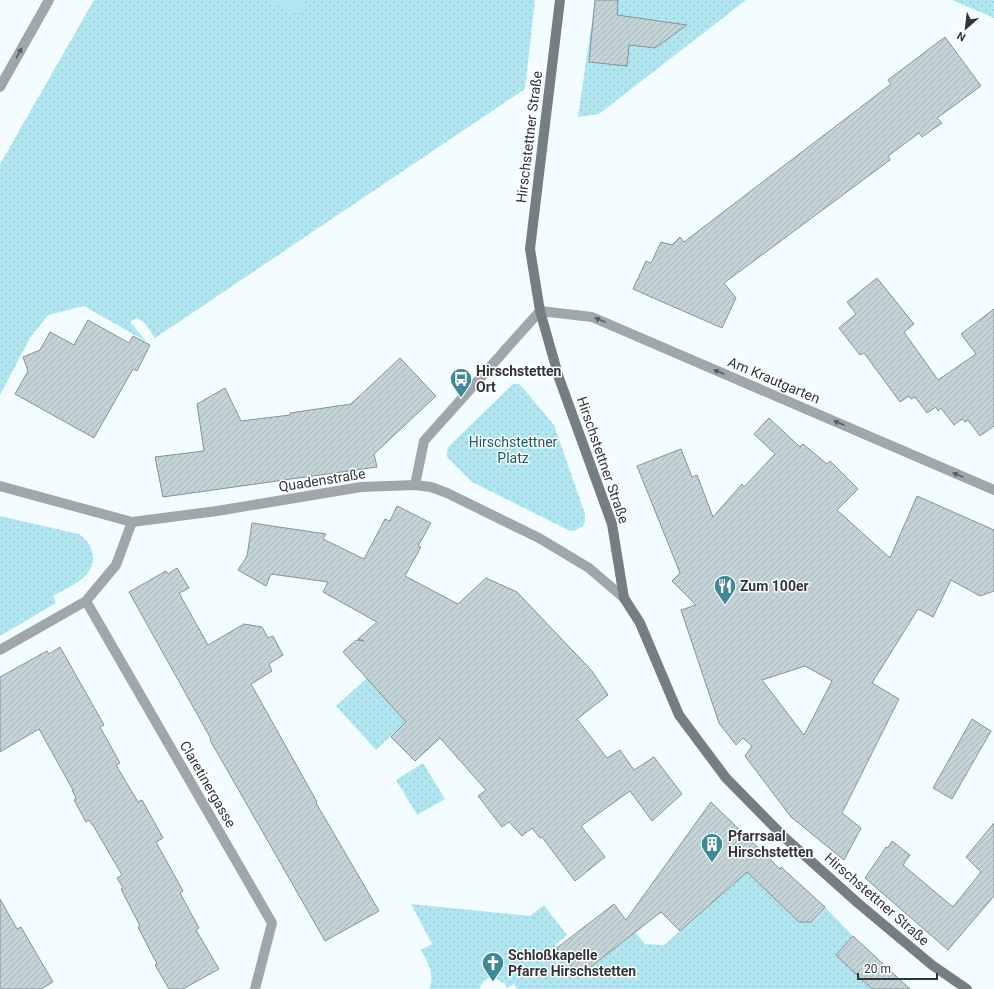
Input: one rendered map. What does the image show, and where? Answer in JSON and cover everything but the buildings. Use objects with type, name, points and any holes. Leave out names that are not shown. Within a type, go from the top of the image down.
[{"type":"main road","name":"Hirschstettner Straße","points":[[560,0],[530,250],[540,311],[559,378],[612,524],[624,598],[640,623],[679,716],[726,778],[784,837],[859,904],[932,965],[967,989]]},
{"type":"street","points":[[0,87],[49,0]]},
{"type":"street","points":[[415,485],[424,441],[540,311]]},
{"type":"street","name":"Am Krautgarten","points":[[540,311],[592,317],[994,490]]},
{"type":"street","name":"Quadenstraße","points":[[0,486],[132,522],[220,511],[361,487],[415,485],[431,487],[447,493],[539,538],[589,568],[624,598]]},
{"type":"street","points":[[0,650],[86,601],[116,565],[132,522]]},
{"type":"street","name":"Claretinergasse","points":[[86,601],[272,923],[254,989]]},
{"type":"green space","points":[[94,0],[535,0],[525,89],[155,338],[144,322],[136,318],[130,322],[147,342],[84,306],[48,315],[30,338],[0,395],[0,164]]},
{"type":"green space","points":[[268,0],[306,0],[299,15]]},
{"type":"green space","points":[[595,0],[746,0],[599,114],[578,117]]},
{"type":"green space","points":[[952,0],[994,0],[994,18]]},
{"type":"green space","name":"Hirschstettner Platz","points":[[513,384],[519,384],[524,389],[554,425],[585,514],[583,526],[574,531],[568,530],[472,482],[447,457],[448,447]]},
{"type":"green space","points":[[0,516],[79,534],[89,544],[93,557],[92,564],[85,576],[73,585],[53,596],[56,603],[0,636]]},
{"type":"green space","points":[[367,678],[406,722],[376,750],[336,706]]},
{"type":"green space","points":[[423,763],[445,799],[417,815],[396,780]]},
{"type":"green space","points":[[747,872],[799,922],[811,922],[825,907],[853,936],[838,952],[839,958],[872,989],[517,989],[514,984],[507,988],[504,982],[502,983],[499,980],[489,978],[483,982],[480,989],[429,989],[431,984],[431,974],[421,950],[432,944],[411,904],[530,916],[544,905],[567,935],[555,945],[579,976],[635,932],[645,944],[664,945]]},
{"type":"place","name":"Hirschstetten Ort","points":[[461,398]]},
{"type":"place","name":"Zum 100er","points":[[725,606]]},
{"type":"place","name":"Pfarrsaal Hirschstetten","points":[[712,864]]},
{"type":"place","name":"Schloßkapelle Pfarre Hirschstetten","points":[[493,982]]}]
